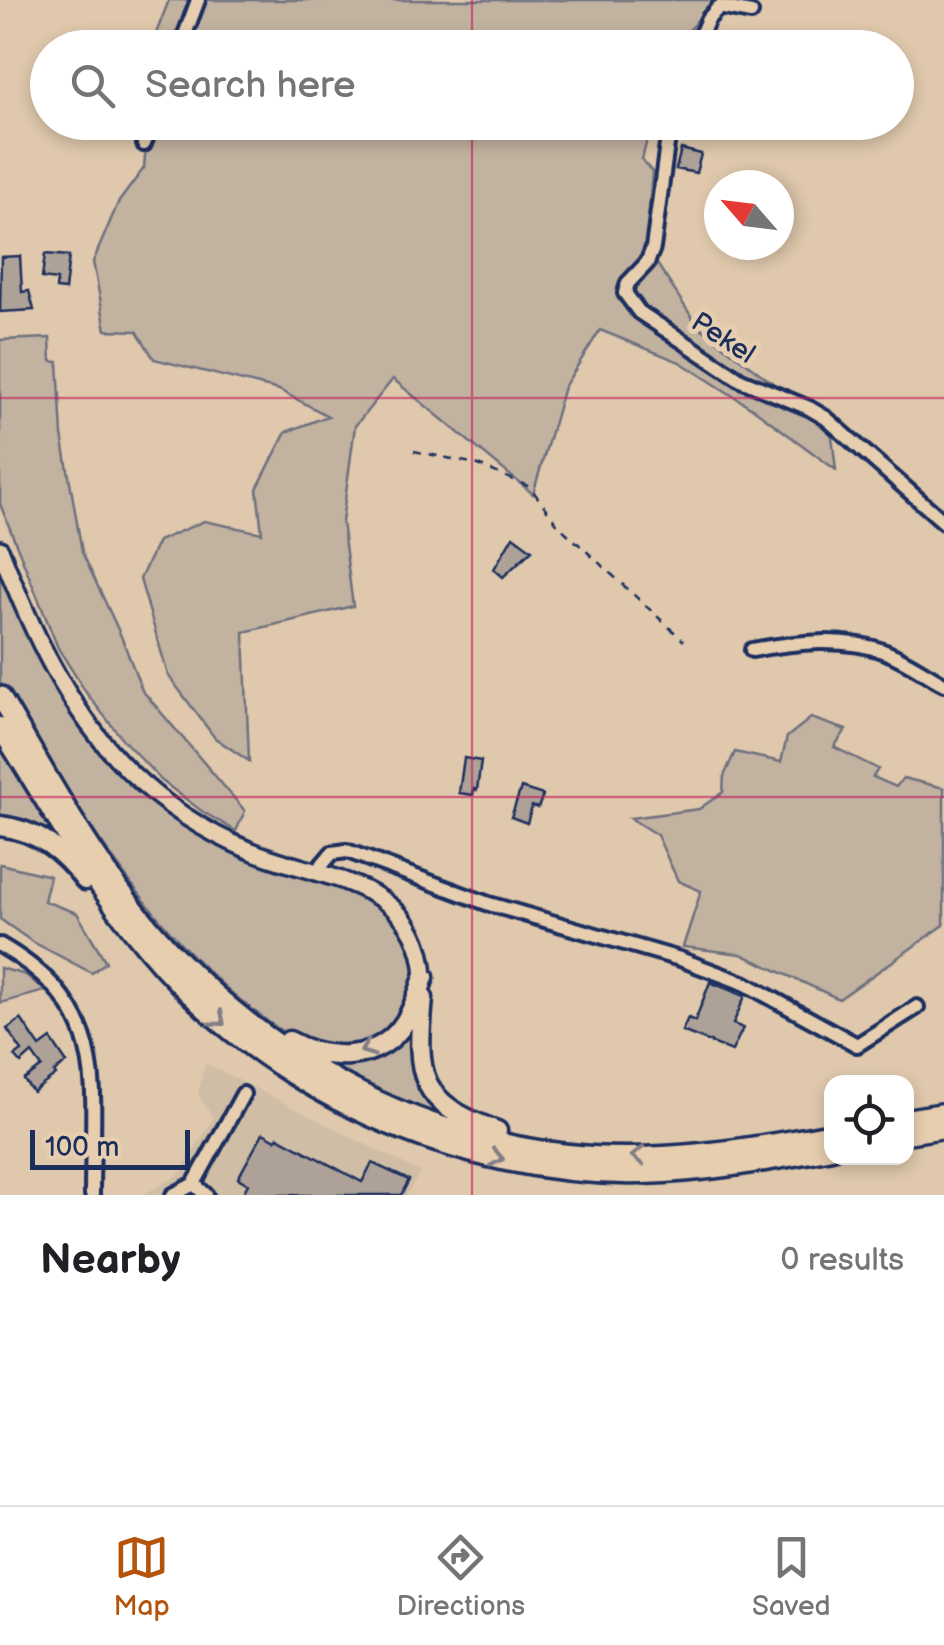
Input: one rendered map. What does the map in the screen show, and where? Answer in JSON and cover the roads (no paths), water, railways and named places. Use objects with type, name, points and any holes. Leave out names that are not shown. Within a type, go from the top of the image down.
[{"type":"highway","points":[[0,696],[116,884],[155,934],[213,993],[314,1069],[401,1112],[447,1129],[558,1153],[644,1157],[708,1154],[824,1134]]},
{"type":"highway","points":[[0,727],[106,897],[150,952],[213,1016],[243,1040],[342,1102],[440,1144],[541,1166],[642,1174],[755,1163],[824,1150]]},
{"type":"highway","points":[[0,826],[21,829],[60,851],[88,885],[106,897]]},
{"type":"highway","points":[[213,993],[309,1051],[348,1056],[372,1050],[403,1026],[424,977]]},
{"type":"highway","points":[[424,977],[418,1038],[429,1086],[439,1100],[462,1118],[558,1153]]},
{"type":"highway","points":[[914,1124],[942,1123]]},
{"type":"main road","points":[[0,549],[60,682],[128,770],[209,830],[250,850],[366,890],[394,906],[416,937],[424,977]]},
{"type":"street","points":[[187,30],[198,0]]},
{"type":"street","points":[[703,30],[718,7],[751,13]]},
{"type":"street","points":[[144,144],[145,140]]},
{"type":"street","name":"Pekel","points":[[668,140],[653,248],[647,262],[628,283],[626,293],[630,302],[649,320],[694,346],[730,374],[826,418],[944,522]]},
{"type":"street","points":[[752,650],[814,642],[855,645],[885,652],[944,684]]},
{"type":"street","points":[[316,873],[332,853],[347,851],[488,904],[680,959],[746,984],[857,1045],[917,1007]]},
{"type":"street","points":[[0,944],[53,982],[79,1022],[88,1045],[94,1096],[92,1195]]},
{"type":"street","points":[[173,1195],[194,1184],[243,1094]]},
{"type":"street","points":[[194,1184],[206,1195]]}]
